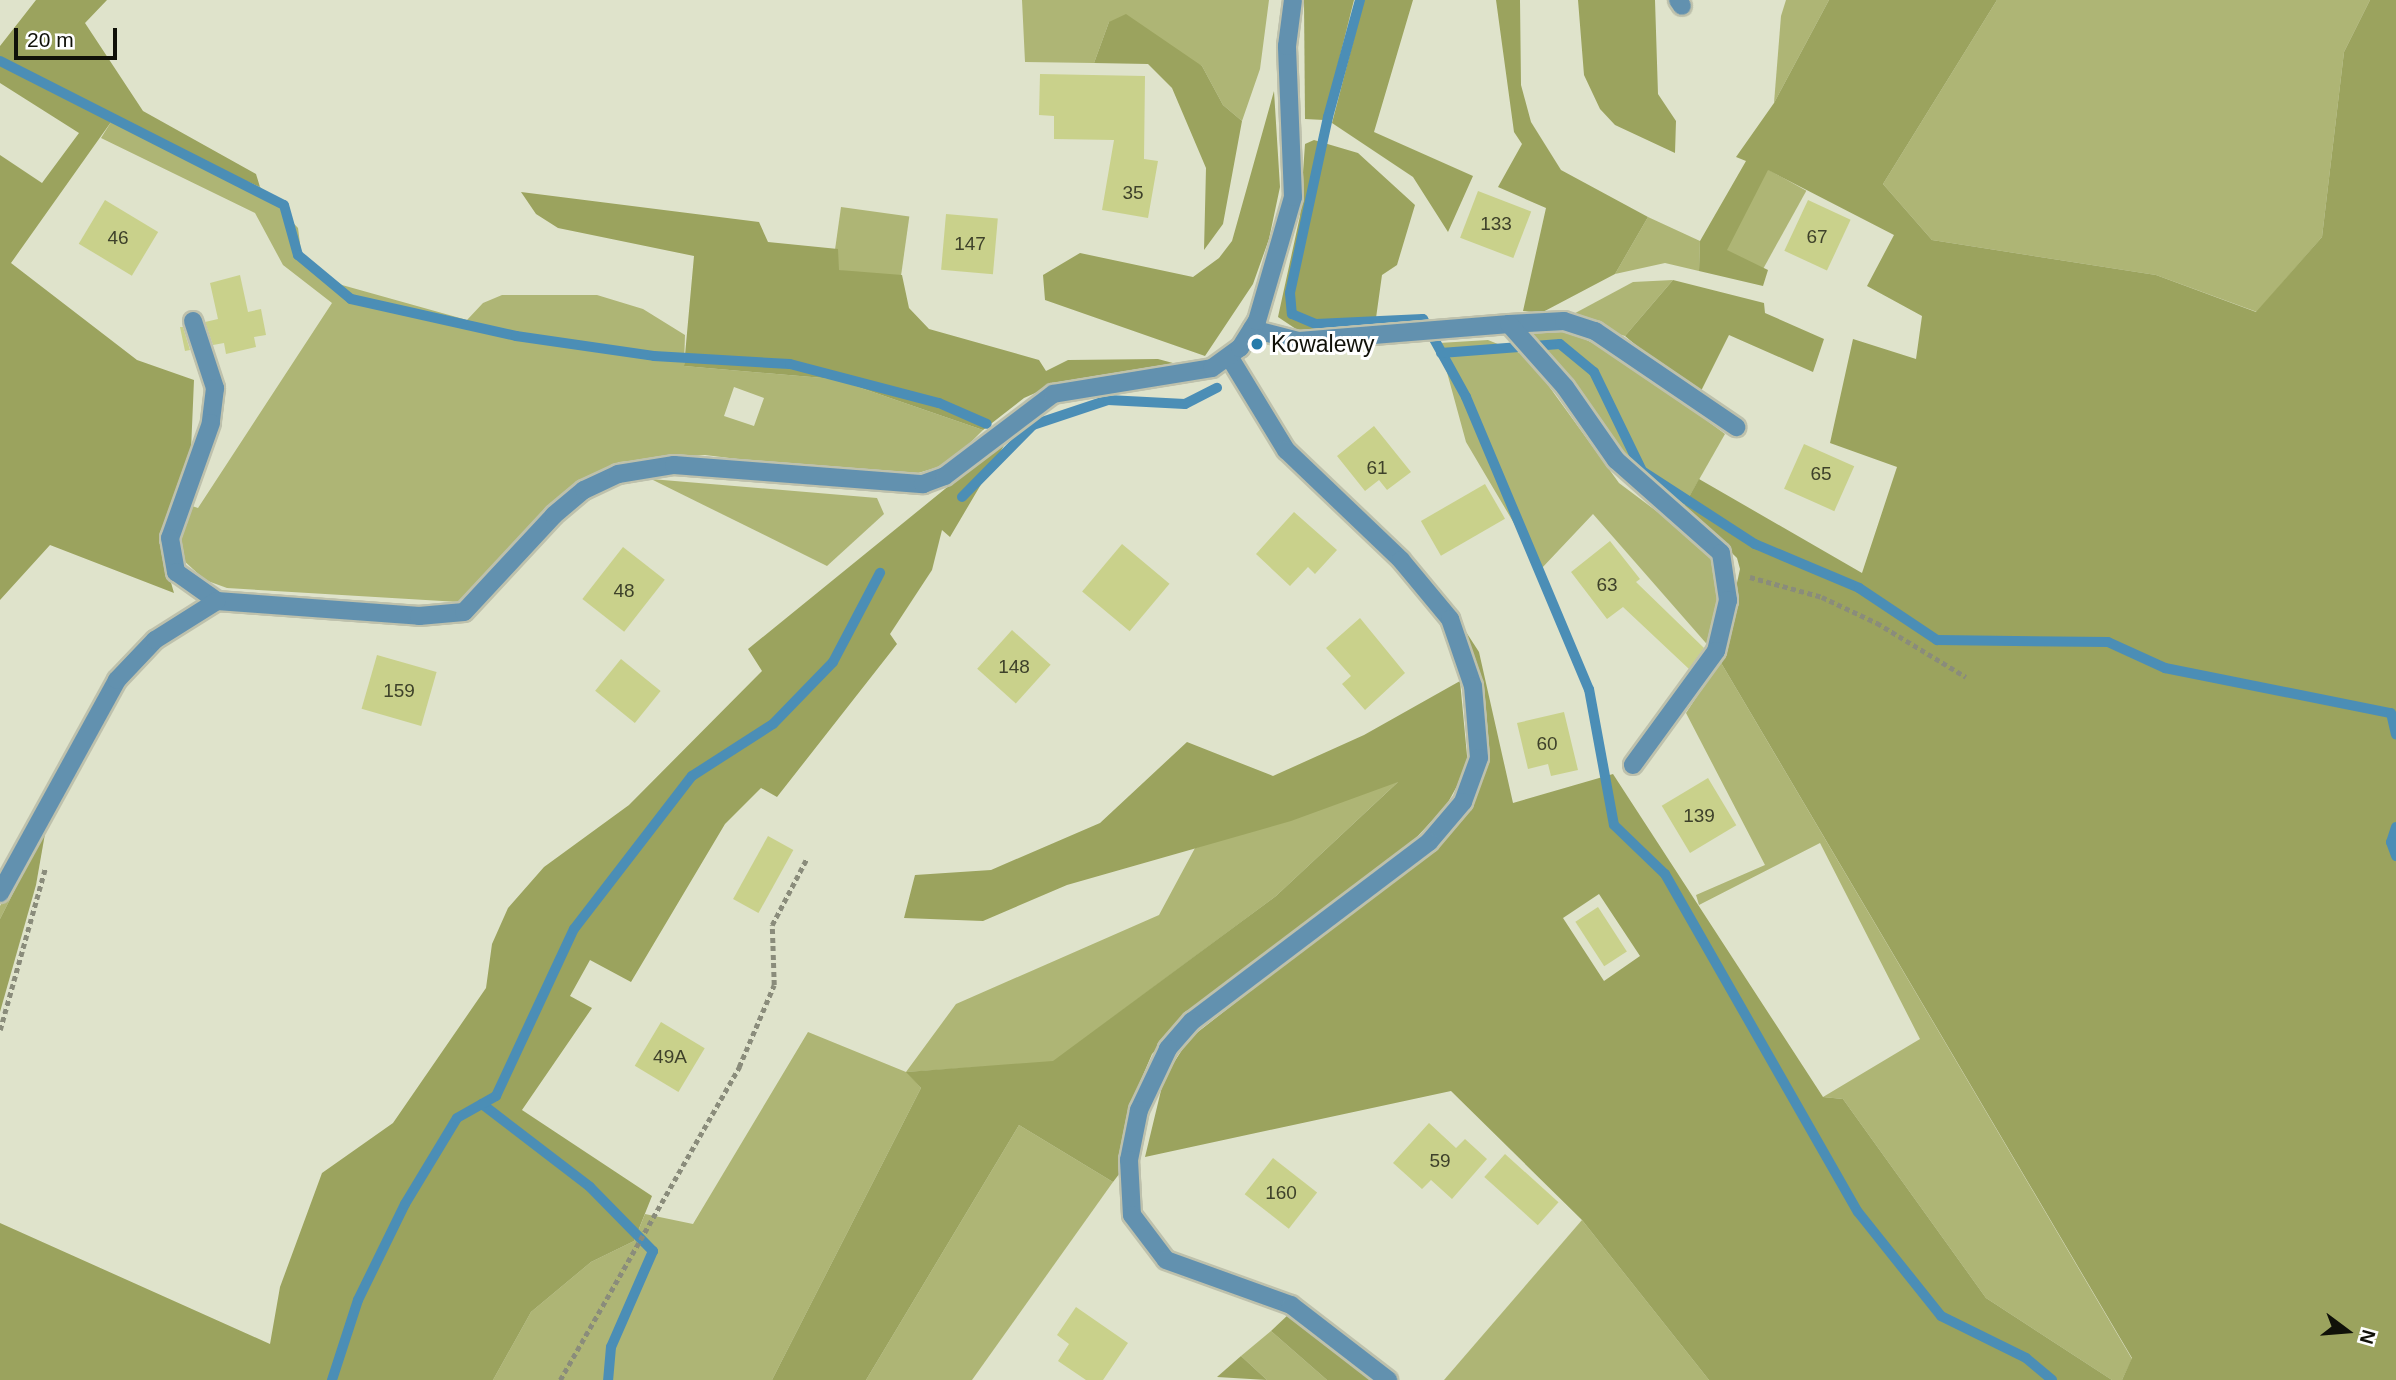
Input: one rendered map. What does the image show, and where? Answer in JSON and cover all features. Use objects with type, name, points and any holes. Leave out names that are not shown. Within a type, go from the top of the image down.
[{"type":"street","points":[[193,321],[211,372],[213,408],[170,538],[176,572],[217,601],[443,617],[481,597],[584,490],[618,474],[674,465],[923,484],[945,476],[1053,394],[1212,368],[1230,358],[1252,329],[1293,197],[1287,46],[1293,0]]},
{"type":"street","points":[[1252,329],[1299,341],[1564,321],[1595,331],[1736,427]]},
{"type":"street","points":[[1509,324],[1565,387],[1616,460],[1712,542],[1728,574],[1728,600],[1709,666],[1633,765]]},
{"type":"street","points":[[1230,358],[1286,450],[1401,560],[1450,620],[1474,686],[1479,758],[1463,802],[1429,842],[1192,1021],[1168,1049],[1139,1110],[1129,1160],[1132,1215],[1166,1260],[1291,1306],[1388,1380]]},
{"type":"street","points":[[0,893],[117,680],[155,640],[217,601]]},
{"type":"path","points":[[1728,574],[1822,597],[1966,677]]},
{"type":"path","points":[[560,1380],[739,1067],[774,985],[772,925],[807,858]]},
{"type":"path","points":[[0,1030],[47,862]]},
{"type":"green space","points":[[36,0],[107,0],[85,23],[143,111],[256,174],[260,187],[111,122],[11,263],[137,360],[194,380],[191,450],[159,541],[174,593],[50,545],[0,600],[0,155],[42,183],[79,133],[0,83],[0,46]]},
{"type":"green space","points":[[1022,0],[1269,0],[1260,69],[1242,121],[1223,105],[1202,66],[1109,22],[1094,63],[1025,62]]},
{"type":"green space","points":[[1304,0],[1354,0],[1324,120],[1305,119]]},
{"type":"green space","points":[[1364,0],[1413,0],[1374,132],[1473,176],[1448,232],[1413,177],[1332,123]]},
{"type":"green space","points":[[1496,0],[1520,0],[1521,85],[1531,122],[1561,170],[1648,217],[1615,274],[1541,313],[1523,311],[1546,208],[1498,187],[1522,144],[1514,132]]},
{"type":"green space","points":[[1578,0],[1655,0],[1658,94],[1676,121],[1675,153],[1615,125],[1600,109],[1584,75]]},
{"type":"green space","points":[[1786,0],[1829,0],[1774,103],[1781,16]]},
{"type":"green space","points":[[1829,0],[1997,0],[1883,184],[1932,240],[2156,275],[2256,312],[2322,237],[2344,52],[2370,0],[2396,0],[2396,1380],[2122,1380],[2132,1358],[1720,661],[1740,569],[1737,558],[1684,506],[1699,479],[1862,573],[1897,467],[1830,443],[1853,339],[1916,359],[1922,316],[1867,286],[1894,235],[1768,170],[1727,250],[1768,270],[1763,286],[1699,271],[1700,241],[1746,161],[1736,157],[1774,103]]},
{"type":"green space","points":[[1997,0],[2370,0],[2344,52],[2322,237],[2257,312],[2156,275],[1932,240],[1883,184]]},
{"type":"green space","points":[[1126,14],[1202,66],[1223,105],[1242,121],[1223,224],[1204,250],[1206,168],[1172,88],[1148,64],[1094,63],[1109,22]]},
{"type":"green space","points":[[1274,91],[1280,187],[1269,239],[1253,284],[1205,356],[1045,300],[1043,275],[1080,253],[1193,277],[1219,258],[1232,241]]},
{"type":"green space","points":[[111,122],[260,187],[298,228],[302,259],[342,285],[467,320],[483,303],[502,295],[597,295],[643,309],[685,335],[684,366],[835,379],[983,430],[949,464],[918,473],[876,476],[705,455],[619,462],[562,500],[459,602],[227,588],[205,580],[182,559],[181,533],[192,506],[198,508],[332,303],[283,265],[255,213],[101,138]],"holes":[[[734,387],[764,398],[754,426],[724,416]]]},
{"type":"green space","points":[[1314,140],[1358,153],[1415,205],[1397,265],[1382,275],[1376,318],[1365,326],[1299,331],[1278,317],[1300,216],[1305,144]]},
{"type":"green space","points":[[1767,169],[1806,191],[1762,270],[1723,249]]},
{"type":"green space","points":[[521,192],[759,222],[768,242],[838,249],[839,270],[902,275],[909,308],[929,329],[1039,360],[1046,371],[1068,360],[1158,359],[1184,366],[1060,382],[1024,398],[983,430],[835,379],[684,366],[694,256],[558,228],[536,214]]},
{"type":"green space","points":[[841,207],[909,217],[901,279],[832,269]]},
{"type":"green space","points":[[1648,217],[1700,241],[1699,271],[1665,263],[1615,274]]},
{"type":"green space","points":[[1673,280],[1625,336],[1566,318],[1633,282]]},
{"type":"green space","points":[[1673,280],[1764,303],[1765,313],[1824,339],[1813,372],[1729,335],[1698,397],[1625,336]]},
{"type":"green space","points":[[1565,329],[1626,360],[1725,434],[1684,506],[1638,474],[1526,330]]},
{"type":"green space","points":[[1488,340],[1527,356],[1619,483],[1711,552],[1724,583],[1712,650],[1593,514],[1541,569],[1466,442],[1439,343]]},
{"type":"green space","points":[[1009,437],[950,537],[942,530],[932,570],[890,634],[897,644],[777,797],[761,788],[725,824],[631,982],[590,960],[570,996],[592,1008],[522,1110],[652,1196],[634,1241],[591,1262],[531,1312],[493,1380],[0,1380],[0,1223],[270,1344],[280,1287],[322,1173],[393,1123],[486,988],[492,944],[508,908],[544,867],[629,805],[762,671],[748,649]]},
{"type":"green space","points":[[651,479],[877,498],[884,514],[827,566]]},
{"type":"green space","points":[[1457,618],[1479,652],[1513,803],[1613,774],[1823,1097],[1843,1099],[1986,1298],[2112,1380],[1709,1380],[1582,1220],[1451,1091],[1145,1157],[1164,1078],[1189,1039],[1435,846],[1482,772],[1486,732],[1478,675]],"holes":[[[1599,894],[1640,956],[1604,981],[1563,918]]]},
{"type":"green space","points":[[1720,661],[2132,1359],[2122,1380],[2112,1380],[1986,1298],[1843,1099],[1823,1097],[1920,1039],[1820,843],[1699,905],[1696,895],[1765,865],[1686,713]]},
{"type":"green space","points":[[1460,681],[1468,766],[1446,806],[1414,840],[1201,1004],[1152,1054],[1132,1101],[1123,1169],[1113,1182],[1019,1125],[866,1380],[772,1380],[921,1088],[906,1072],[1053,1061],[1276,896],[1398,782],[1291,821],[1067,885],[983,921],[904,918],[915,875],[991,870],[1100,823],[1187,742],[1273,776],[1364,735]]},
{"type":"green space","points":[[1399,781],[1276,896],[1053,1062],[907,1072],[921,1088],[772,1380],[493,1380],[531,1312],[591,1262],[634,1241],[645,1214],[693,1224],[808,1032],[906,1072],[956,1004],[1159,915],[1195,848]]},
{"type":"green space","points":[[46,828],[0,919],[0,906]]},
{"type":"green space","points":[[46,828],[36,885],[0,1012],[0,919]]},
{"type":"green space","points":[[1019,1125],[1113,1182],[972,1380],[866,1380]]},
{"type":"green space","points":[[1582,1220],[1709,1380],[1444,1380]]},
{"type":"green space","points":[[1290,1313],[1375,1380],[1327,1380],[1271,1331]]},
{"type":"green space","points":[[1271,1331],[1327,1380],[1267,1380],[1241,1356]]},
{"type":"green space","points":[[1241,1356],[1267,1380],[1217,1377]]},
{"type":"building","points":[[1040,74],[1145,76],[1144,159],[1158,161],[1148,218],[1102,210],[1114,140],[1054,139],[1054,116],[1039,115]]},
{"type":"building","points":[[1478,191],[1531,211],[1513,258],[1460,238]]},
{"type":"building","points":[[105,200],[158,232],[132,276],[79,244]]},
{"type":"building","points":[[1808,200],[1851,220],[1827,271],[1784,251]]},
{"type":"building","points":[[946,214],[998,219],[993,274],[941,270]]},
{"type":"building","points":[[240,275],[248,312],[261,309],[266,335],[254,337],[256,347],[226,354],[224,343],[213,345],[205,322],[218,319],[210,283]]},
{"type":"building","points":[[180,327],[183,327],[190,350],[185,351]]},
{"type":"building","points":[[1374,426],[1411,472],[1387,490],[1379,480],[1365,491],[1337,456]]},
{"type":"building","points":[[1804,444],[1854,466],[1834,511],[1784,489]]},
{"type":"building","points":[[1485,484],[1505,519],[1441,556],[1421,521]]},
{"type":"building","points":[[1294,512],[1337,550],[1315,574],[1308,567],[1290,586],[1256,554]]},
{"type":"building","points":[[1610,541],[1640,579],[1636,582],[1704,648],[1689,669],[1623,607],[1607,619],[1571,572]]},
{"type":"building","points":[[1122,544],[1169,584],[1130,631],[1082,591]]},
{"type":"building","points":[[623,547],[665,580],[624,632],[582,599]]},
{"type":"building","points":[[1360,618],[1405,673],[1365,710],[1342,684],[1351,676],[1326,648]]},
{"type":"building","points":[[1012,630],[1051,665],[1016,703],[977,669]]},
{"type":"building","points":[[377,655],[437,672],[421,726],[362,709]]},
{"type":"building","points":[[621,659],[661,691],[635,723],[595,691]]},
{"type":"building","points":[[1564,712],[1578,770],[1551,776],[1548,764],[1528,769],[1517,723]]},
{"type":"building","points":[[1708,778],[1736,825],[1690,853],[1662,806]]},
{"type":"building","points":[[768,836],[793,850],[758,913],[733,899]]},
{"type":"building","points":[[1598,907],[1627,951],[1604,966],[1575,922]]},
{"type":"building","points":[[661,1022],[705,1048],[678,1092],[635,1066]]},
{"type":"building","points":[[1429,1123],[1456,1148],[1465,1139],[1487,1159],[1452,1199],[1431,1180],[1422,1189],[1393,1163]]},
{"type":"building","points":[[1505,1154],[1559,1202],[1538,1225],[1484,1177]]},
{"type":"building","points":[[1273,1158],[1317,1192],[1289,1229],[1245,1194]]},
{"type":"building","points":[[1076,1307],[1128,1343],[1103,1380],[1086,1380],[1058,1361],[1069,1344],[1057,1335]]},
{"type":"waterway","points":[[1360,0],[1328,117],[1290,293],[1292,314],[1316,324],[1423,319],[1466,397],[1589,689],[1614,825],[1665,874],[1858,1212],[1941,1316],[2026,1358],[2052,1380]]},
{"type":"waterway","points":[[0,61],[284,205],[298,255],[351,299],[516,336],[654,356],[790,364],[939,403],[987,424]]},
{"type":"waterway","points":[[1441,353],[1560,344],[1594,372],[1642,471],[1755,544],[1859,588],[1937,640],[2108,642],[2165,668],[2391,713],[2396,734]]},
{"type":"waterway","points":[[962,497],[1033,425],[1108,400],[1185,404],[1217,388]]},
{"type":"waterway","points":[[332,1380],[358,1300],[405,1204],[457,1118],[496,1096],[574,929],[692,776],[773,724],[833,662],[880,573]]},
{"type":"waterway","points":[[2396,827],[2391,842],[2396,856]]},
{"type":"waterway","points":[[482,1104],[590,1187],[653,1251],[611,1347],[608,1380]]},
{"type":"place","name":"Kowalewy","points":[[1257,344]]}]
